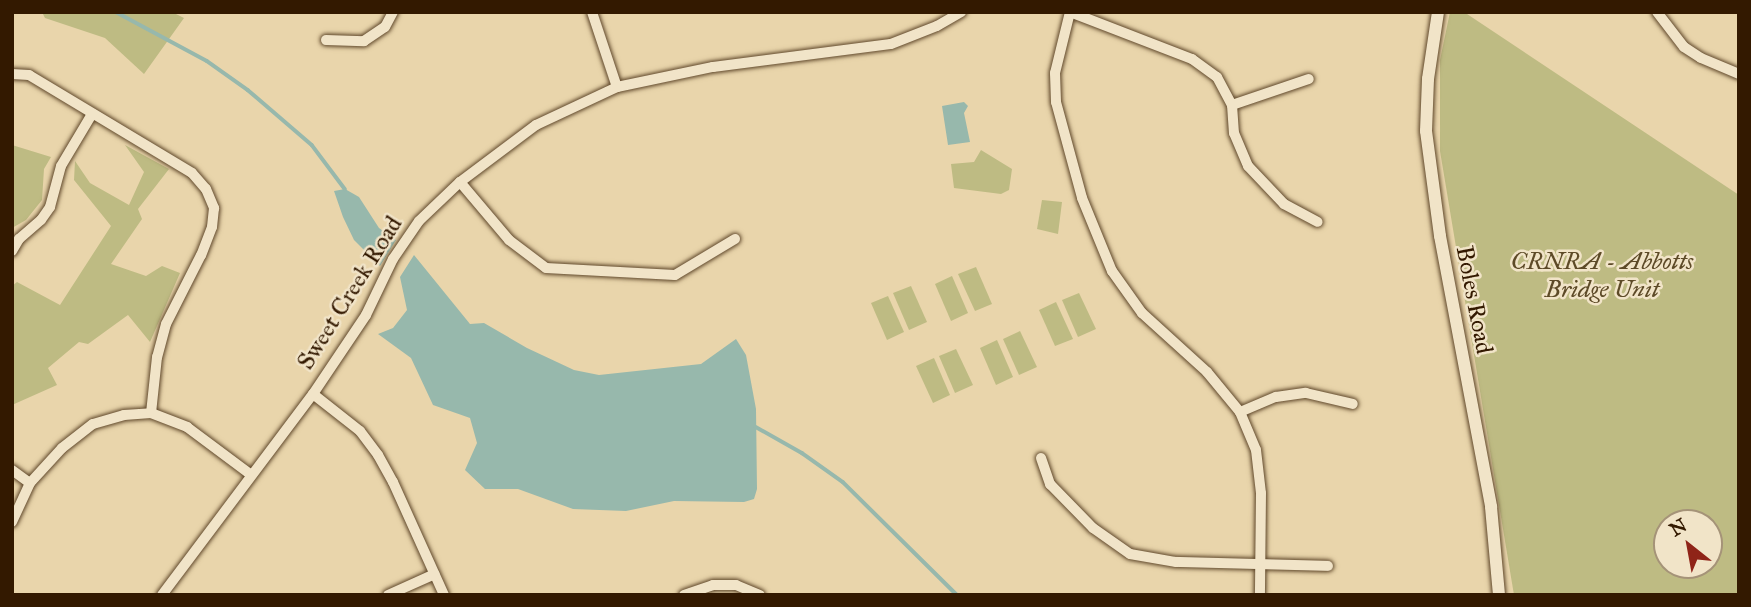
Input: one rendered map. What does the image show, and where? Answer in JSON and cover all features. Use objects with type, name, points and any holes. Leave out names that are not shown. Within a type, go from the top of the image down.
[{"type":"street","points":[[326,40],[364,41],[385,27],[393,12]]},
{"type":"street","points":[[592,12],[617,87]]},
{"type":"street","name":"Sweet Creek Road","points":[[162,595],[250,474],[313,394],[366,315],[393,259],[419,220],[460,182],[536,125],[617,87],[712,67],[891,44],[961,12]]},
{"type":"street","points":[[1260,595],[1256,450],[1240,412],[1207,372],[1142,313],[1112,271],[1066,146],[1056,102],[1055,73],[1070,12],[1192,60],[1217,77],[1232,105],[1234,133],[1248,166],[1284,204],[1318,222]]},
{"type":"street","name":"Boles Road","points":[[1438,12],[1428,79],[1426,131],[1440,236],[1492,507],[1499,595]]},
{"type":"street","points":[[1657,12],[1684,47],[1701,58],[1739,74]]},
{"type":"street","points":[[12,74],[29,75],[192,173],[206,189],[214,208],[212,228],[201,255],[166,324],[157,357],[151,413]]},
{"type":"street","points":[[1232,105],[1309,79]]},
{"type":"street","points":[[12,251],[19,239],[41,220],[50,207],[61,166],[92,114]]},
{"type":"street","points":[[460,182],[509,240],[546,268],[675,275],[735,239]]},
{"type":"street","points":[[1240,412],[1276,397],[1307,393],[1353,404]]},
{"type":"street","points":[[313,394],[360,431],[378,455],[444,595]]},
{"type":"street","points":[[12,522],[30,483],[62,448],[93,424],[124,415],[151,413],[187,427],[250,474]]},
{"type":"street","points":[[1041,458],[1050,484],[1093,528],[1130,554],[1176,562],[1328,566]]},
{"type":"street","points":[[12,470],[30,483]]},
{"type":"street","points":[[388,595],[435,574]]},
{"type":"street","points":[[684,595],[713,585],[736,585],[761,595]]},
{"type":"green space","points":[[42,12],[172,12],[184,18],[144,74],[105,38],[45,18]]},
{"type":"green space","name":"CRNRA - Abbotts Bridge Unit","points":[[1450,12],[1464,12],[1739,195],[1739,595],[1514,595],[1440,151],[1440,60]]},
{"type":"green space","points":[[12,145],[51,157],[44,169],[42,200],[26,220],[12,228]]},
{"type":"green space","points":[[125,145],[169,169],[138,209],[142,219],[111,264],[146,276],[162,266],[180,273],[150,342],[128,315],[88,344],[79,342],[48,368],[57,385],[12,405],[12,286],[17,282],[60,305],[111,226],[74,180],[75,161],[90,183],[129,205],[144,172]]},
{"type":"green space","points":[[981,150],[1012,169],[1009,190],[1001,194],[954,188],[951,164],[974,162]]},
{"type":"green space","points":[[1042,200],[1062,202],[1058,234],[1037,229]]},
{"type":"green space","points":[[976,267],[992,304],[975,311],[958,274]]},
{"type":"green space","points":[[952,276],[968,313],[951,321],[935,284]]},
{"type":"green space","points":[[911,286],[927,322],[909,330],[893,293]]},
{"type":"green space","points":[[1079,293],[1096,329],[1078,337],[1062,300]]},
{"type":"green space","points":[[888,296],[904,332],[887,340],[871,303]]},
{"type":"green space","points":[[1056,302],[1073,339],[1055,346],[1039,310]]},
{"type":"green space","points":[[1020,331],[1037,367],[1019,375],[1003,339]]},
{"type":"green space","points":[[997,340],[1013,377],[996,385],[980,348]]},
{"type":"green space","points":[[956,349],[973,385],[955,393],[939,356]]},
{"type":"green space","points":[[934,358],[950,395],[933,403],[916,366]]},
{"type":"water","points":[[964,102],[968,106],[964,113],[970,142],[948,145],[942,106]]},
{"type":"water","points":[[345,189],[359,197],[379,228],[396,240],[380,266],[354,240],[343,217],[334,191]]},
{"type":"water","points":[[414,255],[470,324],[484,323],[527,348],[574,370],[599,375],[701,364],[736,339],[746,355],[756,409],[757,489],[754,499],[744,502],[674,501],[626,511],[573,509],[518,489],[485,489],[465,470],[477,443],[470,418],[433,405],[411,358],[378,334],[393,328],[407,310],[400,277]]},
{"type":"waterway","points":[[116,12],[207,61],[248,90],[312,145],[345,189]]},
{"type":"waterway","points":[[756,427],[802,453],[843,482],[957,595]]}]
